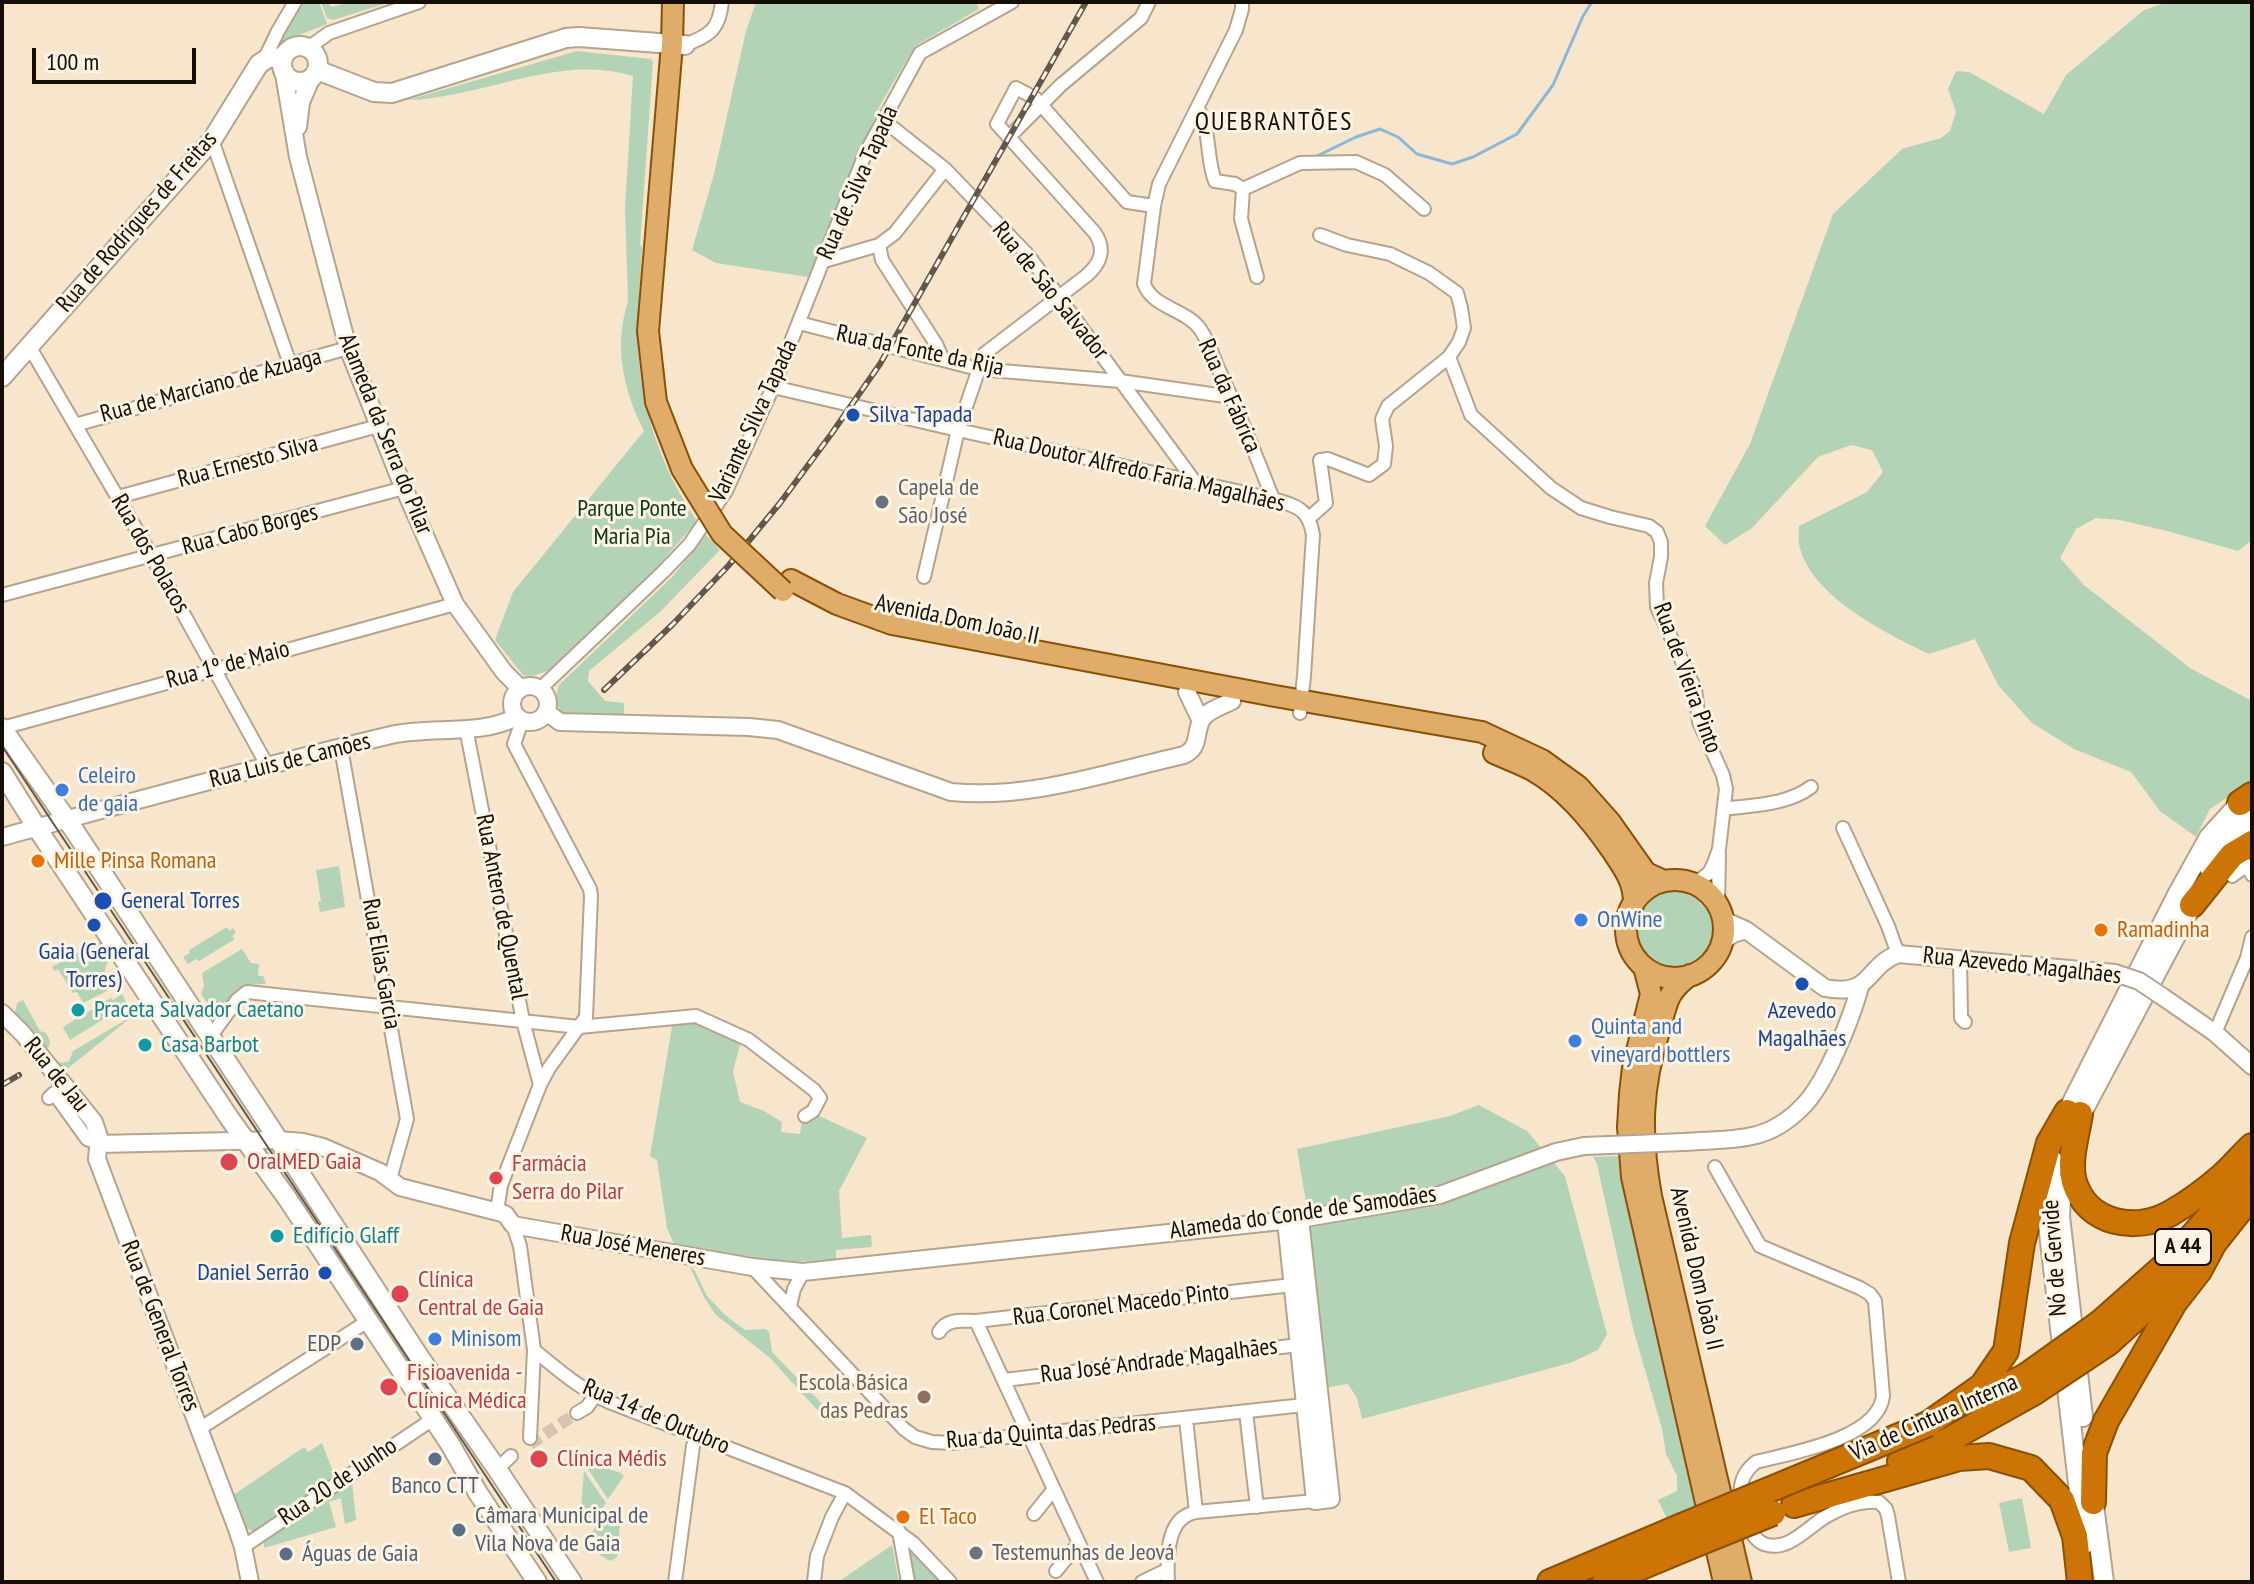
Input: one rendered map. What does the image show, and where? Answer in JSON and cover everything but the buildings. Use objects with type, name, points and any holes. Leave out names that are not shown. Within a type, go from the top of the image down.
[{"type":"highway","points":[[2192,905],[2232,855],[2252,843]]},
{"type":"highway","points":[[2074,1113],[2074,1182],[2083,1200],[2102,1217],[2127,1225],[2149,1223],[2171,1213],[2222,1176],[2252,1146]]},
{"type":"highway","points":[[1928,1424],[1982,1386],[2006,1351],[2022,1243],[2049,1143],[2074,1113]]},
{"type":"highway","name":"Via de Cintura Interna","points":[[2104,1333],[2218,1207],[2252,1158]]},
{"type":"highway","name":"Via de Cintura Interna","points":[[1550,1582],[1686,1536],[1784,1509],[1936,1447],[2181,1277],[2214,1243],[2252,1195]]},
{"type":"highway","points":[[2093,1502],[2094,1453],[2106,1421],[2174,1303],[2199,1271],[2214,1243]]},
{"type":"highway","name":"Via de Cintura Interna","points":[[1605,1582],[1686,1536],[1928,1424],[2030,1384]]},
{"type":"highway","points":[[1784,1509],[1959,1458],[1989,1456],[2031,1468],[2062,1500],[2075,1536],[2080,1582]]},
{"type":"main road","points":[[673,2],[678,45]]},
{"type":"main road","points":[[678,45],[687,2]]},
{"type":"main road","points":[[314,74],[374,92],[392,93],[566,38],[678,45]]},
{"type":"main road","name":"Avenida Dom João II","points":[[678,45],[655,331],[669,398],[694,463],[732,526],[787,585],[832,616],[888,636],[1232,701],[1301,707],[1482,732],[1542,760],[1578,786],[1610,822],[1646,873],[1664,881]]},
{"type":"main road","points":[[291,48],[308,48],[316,55],[318,65],[314,74],[300,83],[288,78],[284,65],[291,48]]},
{"type":"main road","points":[[264,60],[284,65]]},
{"type":"main road","name":"Rua de Rodrigues de Freitas","points":[[2,377],[212,140],[264,60]]},
{"type":"main road","name":"Avenida Dom João II","points":[[787,585],[892,624],[1478,745],[1535,772],[1568,796],[1598,831],[1631,879],[1634,903]]},
{"type":"main road","points":[[2,728],[572,1582]]},
{"type":"main road","points":[[2,772],[245,1142],[287,1198],[450,1444],[478,1493],[537,1582]]},
{"type":"main road","name":"Nó de Gervide","points":[[2104,1582],[2060,1216],[2064,1165],[2074,1113],[2249,803]]},
{"type":"main road","name":"Nó de Gervide","points":[[2089,1582],[2047,1216],[2053,1163],[2178,893],[2209,837],[2249,803]]},
{"type":"main road","points":[[1664,881],[1688,882],[1711,896],[1720,910],[1724,927],[1722,942],[1715,957],[1704,968],[1690,975],[1666,977],[1644,967],[1634,956],[1627,942],[1629,911],[1647,889],[1664,881]]},
{"type":"main road","name":"Avenida Dom João II","points":[[1644,967],[1651,994],[1633,1067],[1630,1094],[1628,1138],[1632,1177],[1724,1582]]},
{"type":"main road","name":"Avenida Dom João II","points":[[1690,975],[1669,995],[1651,1057],[1646,1078],[1644,1155],[1741,1582]]},
{"type":"main road","points":[[478,1493],[484,1481],[497,1469]]},
{"type":"street","name":"Rua de Rodrigues de Freitas","points":[[264,60],[295,2]]},
{"type":"street","points":[[308,48],[329,33],[419,2]]},
{"type":"street","points":[[678,45],[703,38],[714,30],[722,2]]},
{"type":"street","name":"Rua de Silva Tapada","points":[[799,323],[866,152],[920,53],[1012,2]]},
{"type":"street","points":[[1009,137],[1061,85],[1141,18],[1149,2]]},
{"type":"street","name":"Rua da Fábrica","points":[[1242,2],[1236,30],[1159,184],[1144,284],[1155,299],[1200,328],[1273,499]]},
{"type":"street","name":"Alameda da Serra do Pilar","points":[[284,65],[298,157],[348,348],[378,426],[455,604],[504,672],[520,688]]},
{"type":"street","name":"Alameda da Serra do Pilar","points":[[298,157],[301,102],[314,74]]},
{"type":"street","points":[[924,577],[958,430],[984,354],[1096,267],[1102,250],[1101,241],[997,124],[1016,88],[1035,98],[1127,202],[1154,206]]},
{"type":"street","points":[[1198,109],[1204,119],[1210,168],[1215,181],[1235,184],[1243,189]]},
{"type":"street","name":"Rua de São Salvador","points":[[883,120],[945,169],[1028,255],[1195,482]]},
{"type":"street","points":[[212,140],[290,364]]},
{"type":"street","points":[[1243,189],[1300,163],[1356,162],[1385,175],[1424,209]]},
{"type":"street","points":[[824,261],[879,245],[895,233],[945,169]]},
{"type":"street","points":[[1243,189],[1241,219],[1257,277]]},
{"type":"street","points":[[1309,518],[1326,503],[1320,460],[1328,459],[1369,475],[1384,464],[1386,446],[1382,419],[1388,406],[1449,357],[1464,328],[1457,293],[1429,273],[1390,254],[1347,245],[1320,235]]},
{"type":"street","points":[[879,245],[882,260],[943,360]]},
{"type":"street","name":"Rua da Fonte da Rija","points":[[799,323],[978,369],[1120,381],[1232,397]]},
{"type":"street","name":"Variante Silva Tapada","points":[[540,689],[689,545],[726,491],[799,323]]},
{"type":"street","name":"Rua dos Polacos","points":[[29,346],[152,556],[267,765]]},
{"type":"street","name":"Rua de Marciano de Azuaga","points":[[75,425],[348,348]]},
{"type":"street","name":"Rua de Vieira Pinto","points":[[1449,357],[1471,415],[1551,488],[1581,508],[1649,526],[1657,532],[1661,542],[1656,583],[1657,607],[1695,689],[1699,722],[1723,775],[1726,789],[1719,849],[1720,910]]},
{"type":"street","name":"Rua Doutor Alfredo Faria Magalhães","points":[[773,387],[1273,499],[1299,508],[1309,518],[1313,535],[1301,707]]},
{"type":"street","name":"Rua Ernesto Silva","points":[[118,497],[378,426]]},
{"type":"street","name":"Rua Cabo Borges","points":[[2,595],[404,488]]},
{"type":"street","name":"Rua 1º de Maio","points":[[2,728],[455,604]]},
{"type":"street","points":[[530,686],[540,689],[547,697],[546,712],[533,723],[519,719],[513,713],[511,702],[516,692],[530,686]]},
{"type":"street","points":[[1187,692],[1201,721]]},
{"type":"street","points":[[546,712],[560,722],[778,730],[951,792],[978,795],[1065,783],[1184,755],[1195,747],[1201,721],[1209,712],[1232,701]]},
{"type":"street","points":[[497,1211],[501,1185],[540,1085],[586,1017],[590,889],[514,744],[519,719]]},
{"type":"street","name":"Rua Luis de Camões","points":[[2,837],[267,765],[408,731],[502,725],[519,719]]},
{"type":"street","name":"Rua Antero de Quental","points":[[466,728],[523,1021],[540,1085]]},
{"type":"street","name":"Rua Elias Garcia","points":[[341,748],[407,1119],[390,1179]]},
{"type":"street","points":[[1724,809],[1798,797],[1811,787]]},
{"type":"street","points":[[1843,828],[1898,954]]},
{"type":"street","name":"Rua de Vieira Pinto","points":[[1688,882],[1709,873],[1719,849]]},
{"type":"street","points":[[2232,876],[2247,865],[2252,875]]},
{"type":"street","points":[[1720,910],[1728,922],[1746,930],[1825,988],[1839,991],[1860,987]]},
{"type":"street","points":[[1722,942],[1746,930]]},
{"type":"street","points":[[2215,1033],[2247,958],[2252,937]]},
{"type":"street","name":"Rua Azevedo Magalhães","points":[[1860,987],[1884,961],[1898,954],[2115,973],[2139,981],[2163,997],[2215,1033],[2252,1066]]},
{"type":"street","points":[[1960,958],[1961,1018],[1965,1022]]},
{"type":"street","name":"Alameda do Conde de Samodães","points":[[752,1267],[803,1272],[1293,1220],[1440,1195],[1556,1152],[1584,1146],[1754,1136],[1785,1123],[1806,1102],[1825,1072],[1860,987]]},
{"type":"street","points":[[210,1037],[237,1000],[247,992],[579,1027],[696,1016],[749,1040],[814,1090],[820,1098],[813,1111],[805,1116]]},
{"type":"street","name":"Rua de Jau","points":[[2,1013],[85,1109],[98,1130],[99,1144]]},
{"type":"street","points":[[49,1098],[54,1093],[87,1139],[99,1144],[303,1142],[323,1147],[380,1172],[400,1187],[506,1215],[520,1246],[534,1350],[530,1438]]},
{"type":"street","name":"Rua de General Torres","points":[[99,1144],[97,1159],[243,1547],[250,1582]]},
{"type":"street","points":[[1715,1167],[1760,1246],[1870,1294],[1875,1301],[1877,1317],[1882,1407],[1873,1418],[1847,1434],[1825,1444],[1756,1462],[1748,1468],[1742,1477],[1740,1493],[1745,1521],[1755,1537],[1764,1544],[1777,1546],[1794,1540],[1825,1517],[1849,1506],[1868,1501],[1879,1502],[1888,1516],[1899,1582]]},
{"type":"street","points":[[1142,1582],[1168,1576],[1173,1530],[1181,1518],[1196,1512],[1323,1500],[1293,1220]]},
{"type":"street","name":"Rua José Meneres","points":[[513,1225],[752,1267]]},
{"type":"street","name":"Rua da Quinta das Pedras","points":[[752,1267],[904,1429],[915,1437],[932,1442],[952,1443],[1312,1404]]},
{"type":"street","points":[[790,1306],[803,1272]]},
{"type":"street","name":"Rua Coronel Macedo Pinto","points":[[939,1332],[952,1321],[976,1321],[1300,1284]]},
{"type":"street","points":[[199,1429],[368,1321]]},
{"type":"street","points":[[976,1321],[1097,1582]]},
{"type":"street","name":"Rua José Andrade Magalhães","points":[[1004,1380],[1306,1344]]},
{"type":"street","name":"Rua 14 de Outubro","points":[[534,1350],[581,1389],[595,1396],[845,1493],[899,1531],[950,1582]]},
{"type":"street","points":[[577,1413],[587,1407],[595,1396]]},
{"type":"street","points":[[1246,1412],[1257,1507]]},
{"type":"street","name":"Rua 20 de Junho","points":[[243,1547],[433,1419]]},
{"type":"street","points":[[1186,1419],[1196,1512]]},
{"type":"street","points":[[675,1582],[693,1446],[697,1436]]},
{"type":"street","points":[[497,1469],[511,1456]]},
{"type":"street","points":[[1034,1514],[1054,1489]]},
{"type":"street","points":[[814,1582],[817,1556],[845,1493]]},
{"type":"street","points":[[899,1531],[908,1582]]},
{"type":"street","points":[[1056,1571],[1079,1543]]},
{"type":"green space","points":[[300,2],[319,2],[327,24],[276,44]]},
{"type":"green space","points":[[321,2],[328,2],[332,7],[352,2],[391,2],[333,20],[327,18]]},
{"type":"green space","points":[[756,2],[976,2],[979,9],[915,46],[880,105],[848,188],[808,277],[716,263],[692,250],[714,174],[746,31]]},
{"type":"green space","points":[[2168,2],[2252,2],[2252,540],[2238,551],[2120,520],[2096,518],[2076,529],[2060,558],[2084,585],[2190,668],[2252,701],[2252,781],[2210,809],[2196,837],[2160,811],[2131,772],[2074,749],[2032,723],[1998,685],[1975,639],[1929,654],[1852,611],[1817,580],[1799,544],[1799,526],[1867,492],[1883,472],[1872,450],[1851,445],[1818,457],[1752,528],[1725,545],[1705,526],[1750,444],[1833,214],[1902,149],[1941,138],[1950,131],[1956,112],[1948,89],[1956,71],[1969,72],[2044,114],[2066,75],[2144,10]]},
{"type":"green space","name":"Parque Ponte Maria Pia","points":[[577,51],[651,59],[653,62],[640,245],[638,318],[641,379],[652,429],[661,453],[697,521],[659,565],[552,669],[533,676],[523,675],[495,640],[513,592],[644,431],[626,385],[621,352],[628,302],[625,208],[633,76],[605,70],[577,70],[408,100]]},
{"type":"green space","points":[[706,535],[720,550],[661,611],[589,671],[588,681],[605,701],[624,703],[624,718],[570,718],[565,715],[557,704],[559,685],[672,577]]},
{"type":"green space","points":[[339,866],[345,907],[320,912],[316,870]]},
{"type":"green space","points":[[1675,889],[1690,892],[1703,901],[1712,914],[1715,929],[1712,944],[1703,957],[1690,966],[1675,969],[1660,966],[1647,957],[1638,944],[1635,929],[1638,914],[1647,901],[1660,892]]},
{"type":"green space","points":[[227,927],[229,931],[233,928],[236,933],[232,936],[235,939],[199,961],[196,959],[188,964],[183,957],[190,953],[189,950]]},
{"type":"green space","points":[[99,941],[111,957],[104,973],[107,991],[83,1003],[58,969],[54,971],[52,967]]},
{"type":"green space","points":[[242,949],[251,963],[259,964],[258,976],[263,976],[266,983],[242,987],[229,998],[221,1012],[214,1012],[201,994],[204,986],[202,973]]},
{"type":"green space","points":[[122,994],[126,1002],[119,1006],[121,1008],[70,1040],[63,1027]]},
{"type":"green space","points":[[23,1000],[40,1031],[46,1033],[49,1047],[45,1048],[15,1013],[17,1003]]},
{"type":"green space","points":[[134,1015],[61,1074],[50,1059],[54,1056],[56,1061],[62,1063],[69,1061],[73,1051]]},
{"type":"green space","points":[[695,1018],[741,1041],[733,1071],[740,1102],[782,1122],[781,1132],[800,1134],[802,1120],[815,1114],[867,1138],[839,1191],[842,1238],[871,1235],[872,1247],[836,1250],[836,1259],[795,1261],[675,1246],[667,1228],[657,1160],[650,1156],[672,1027],[668,1022]]},
{"type":"green space","points":[[1479,1105],[1527,1131],[1565,1176],[1607,1334],[1598,1350],[1570,1363],[1362,1419],[1357,1398],[1348,1384],[1323,1388],[1299,1236],[1307,1208],[1297,1149],[1450,1116]]},
{"type":"green space","points":[[1618,1156],[1696,1510],[1677,1517],[1666,1517],[1658,1500],[1677,1491],[1677,1476],[1666,1454],[1593,1157]]},
{"type":"green space","points":[[689,1265],[707,1296],[724,1314],[745,1330],[766,1329],[769,1332],[772,1352],[823,1405],[820,1413],[770,1358],[715,1314]]},
{"type":"green space","points":[[322,1443],[335,1477],[255,1532],[243,1527],[232,1496],[304,1447],[308,1452]]},
{"type":"green space","points":[[590,1463],[624,1476],[608,1499],[586,1466]]},
{"type":"green space","points":[[584,1471],[606,1503],[590,1526],[581,1508]]},
{"type":"green space","points":[[352,1481],[356,1520],[345,1524],[341,1498],[329,1502],[336,1527],[264,1548],[264,1541]]},
{"type":"green space","points":[[2022,1498],[2031,1548],[2009,1552],[1999,1503]]},
{"type":"green space","points":[[610,1508],[620,1524],[617,1557],[611,1561],[600,1555],[591,1543],[593,1530]]},
{"type":"green space","points":[[892,1545],[899,1582],[838,1582]]},
{"type":"green space","points":[[910,1548],[945,1582],[914,1582]]},
{"type":"waterway","points":[[1317,156],[1380,129],[1398,137],[1417,154],[1452,164],[1473,157],[1517,134],[1553,85],[1592,2]]},
{"type":"tunnel","points":[[530,1444],[577,1413]]},
{"type":"tram line","points":[[2,746],[556,1582]]},
{"type":"railway","points":[[604,690],[729,565],[832,433],[880,364],[1086,2]]},
{"type":"railway","points":[[2,1085],[19,1075]]},
{"type":"place","name":"Silva Tapada","points":[[853,415]]},
{"type":"place","name":"Capela de São José","points":[[882,502]]},
{"type":"place","name":"Celeiro de gaia","points":[[62,790]]},
{"type":"place","name":"Mille Pinsa Romana","points":[[38,861]]},
{"type":"place","name":"General Torres","points":[[103,901]]},
{"type":"place","name":"OnWine","points":[[1581,920]]},
{"type":"place","name":"Gaia (General Torres)","points":[[94,925]]},
{"type":"place","name":"Ramadinha","points":[[2101,930]]},
{"type":"place","name":"Azevedo Magalhães","points":[[1802,984]]},
{"type":"place","name":"Praceta Salvador Caetano","points":[[78,1010]]},
{"type":"place","name":"Quinta and vineyard bottlers","points":[[1575,1041]]},
{"type":"place","name":"Casa Barbot","points":[[145,1045]]},
{"type":"place","name":"OralMED Gaia","points":[[229,1162]]},
{"type":"place","name":"Farmácia Serra do Pilar","points":[[496,1178]]},
{"type":"place","name":"Edifício Glaff","points":[[277,1236]]},
{"type":"place","name":"Daniel Serrão","points":[[325,1273]]},
{"type":"place","name":"Clínica Central de Gaia","points":[[400,1294]]},
{"type":"place","name":"Minisom","points":[[435,1339]]},
{"type":"place","name":"EDP","points":[[357,1344]]},
{"type":"place","name":"Fisioavenida - Clínica Médica","points":[[389,1387]]},
{"type":"place","name":"Escola Básica das Pedras","points":[[924,1397]]},
{"type":"place","name":"Banco CTT","points":[[435,1459]]},
{"type":"place","name":"Clínica Médis","points":[[539,1459]]},
{"type":"place","name":"El Taco","points":[[903,1517]]},
{"type":"place","name":"Câmara Municipal de Vila Nova de Gaia","points":[[459,1530]]},
{"type":"place","name":"Testemunhas de Jeová","points":[[976,1553]]},
{"type":"place","name":"Águas de Gaia","points":[[286,1554]]},
{"type":"district","name":"QUEBRANTÕES","points":[[1274,123]]}]
